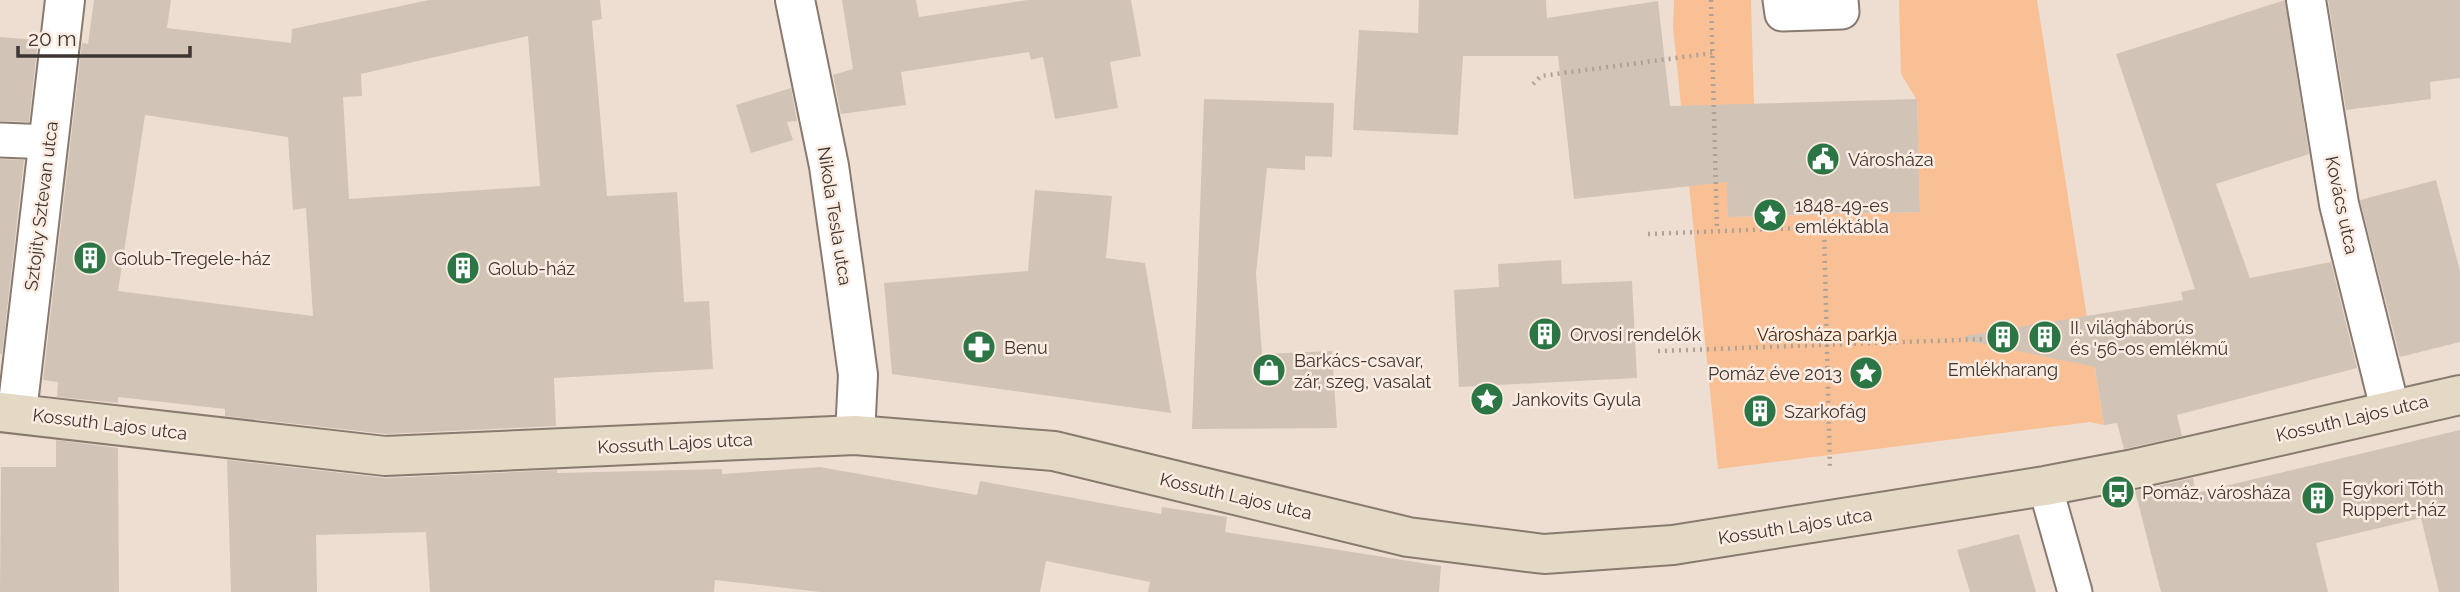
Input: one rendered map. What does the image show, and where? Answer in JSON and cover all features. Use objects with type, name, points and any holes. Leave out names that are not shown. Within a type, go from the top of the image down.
[{"type":"main road","name":"Kossuth Lajos utca","points":[[9,412],[385,456],[855,435],[1054,451],[1408,537],[1544,554],[1661,547],[2045,486],[2129,470],[2390,408],[2460,395]]},
{"type":"street","name":"Sztojity Sztevan utca","points":[[9,412],[50,142],[65,0]]},
{"type":"street","name":"Nikola Tesla utca","points":[[795,0],[835,206],[858,375],[855,435]]},
{"type":"street","name":"Kovács utca","points":[[2306,0],[2339,204],[2390,408]]},
{"type":"lane","points":[[1780,0],[1782,14],[1842,12],[1841,0]]},
{"type":"lane","points":[[0,140],[50,142]]},
{"type":"lane","points":[[2045,486],[2076,592]]},
{"type":"path","points":[[1711,0],[1717,229]]},
{"type":"path","points":[[1533,84],[1541,76],[1713,53]]},
{"type":"path","points":[[1648,234],[1717,229],[1824,227],[1831,521]]},
{"type":"path","points":[[1658,351],[1985,339]]},
{"type":"green space","name":"Városháza parkja","points":[[1674,0],[1751,0],[1754,104],[1729,217],[1920,212],[1917,100],[1901,74],[1899,0],[2037,0],[2104,425],[2090,422],[1718,469],[1673,27]]},
{"type":"building","points":[[94,0],[171,0],[167,28],[291,43],[292,29],[429,0],[600,0],[602,19],[592,21],[607,196],[677,192],[684,302],[709,301],[713,369],[554,378],[556,426],[386,434],[225,416],[225,409],[118,397],[118,403],[57,397],[58,382],[43,380],[82,43],[88,44]],"holes":[[[528,36],[540,186],[349,199],[343,97],[362,96],[361,74]],[[145,115],[288,137],[293,210],[306,208],[313,316],[118,291]]]},
{"type":"building","points":[[842,0],[916,0],[919,17],[1028,0],[1131,0],[1141,56],[1110,62],[1118,108],[1055,119],[1043,57],[1031,60],[1029,52],[901,72],[906,105],[841,114],[833,75],[853,69]]},
{"type":"building","points":[[1419,0],[1546,0],[1547,18],[1658,1],[1670,106],[1917,99],[1920,212],[1728,217],[1727,182],[1574,199],[1558,56],[1463,56],[1458,135],[1353,130],[1359,30],[1418,33]]},
{"type":"building","points":[[2285,0],[2309,154],[2216,184],[2250,278],[2331,262],[2357,368],[2177,415],[2182,436],[2124,449],[2117,423],[2104,425],[2095,367],[1965,340],[1965,336],[2183,300],[2181,292],[2195,289],[2116,54]]},
{"type":"building","points":[[2328,0],[2460,0],[2460,78],[2430,82],[2431,99],[2346,110]]},
{"type":"building","points":[[0,37],[38,40],[29,122],[0,121]]},
{"type":"building","points":[[791,88],[797,121],[787,122],[793,140],[751,153],[736,105]]},
{"type":"building","points":[[1204,99],[1334,103],[1332,157],[1305,156],[1305,170],[1267,168],[1256,274],[1262,354],[1332,351],[1337,428],[1192,429]]},
{"type":"building","points":[[0,159],[24,160],[2,354],[0,354]]},
{"type":"building","points":[[2436,180],[2460,271],[2460,342],[2400,357],[2360,200]]},
{"type":"building","points":[[1035,190],[1112,196],[1106,258],[1145,263],[1171,413],[892,374],[884,283],[1028,271]]},
{"type":"building","name":"Orvosi rendelők","points":[[1561,260],[1562,284],[1632,281],[1637,378],[1459,387],[1454,290],[1499,287],[1498,264]]},
{"type":"building","points":[[2460,430],[2460,592],[2439,592],[2421,518],[2316,543],[2328,592],[2161,592],[2135,491],[2193,478],[2196,493]]},
{"type":"building","points":[[56,440],[118,448],[119,592],[0,592],[1,467],[56,467]]},
{"type":"building","points":[[227,460],[386,478],[557,470],[557,473],[722,469],[722,474],[820,467],[977,495],[980,481],[1161,514],[1162,507],[1227,517],[1225,532],[1441,566],[1439,592],[1148,592],[1150,582],[1046,561],[1040,592],[820,592],[715,580],[714,592],[430,592],[426,532],[316,535],[317,592],[231,592]]},
{"type":"building","points":[[2019,534],[2036,592],[1970,592],[1957,550]]},
{"type":"place","name":"Városháza","points":[[1823,159]]},
{"type":"place","name":"1848-49-es emléktábla","points":[[1770,215]]},
{"type":"place","name":"Golub-Tregele-ház","points":[[90,258]]},
{"type":"place","name":"Golub-ház","points":[[463,268]]},
{"type":"place","name":"Orvosi rendelők","points":[[1545,334]]},
{"type":"place","name":"Emlékharang","points":[[2003,337]]},
{"type":"place","name":"II. világháborús és '56-os emlékmű","points":[[2045,337]]},
{"type":"place","name":"Benu","points":[[979,347]]},
{"type":"place","name":"Barkács-csavar, zár, szeg, vasalat","points":[[1269,370]]},
{"type":"place","name":"Pomáz éve 2013","points":[[1866,373]]},
{"type":"place","name":"Jankovits Gyula","points":[[1487,399]]},
{"type":"place","name":"Szarkofág","points":[[1760,411]]},
{"type":"place","name":"Pomáz, városháza","points":[[2118,492]]},
{"type":"place","name":"Egykori Tóth Ruppert-ház","points":[[2318,498]]}]
